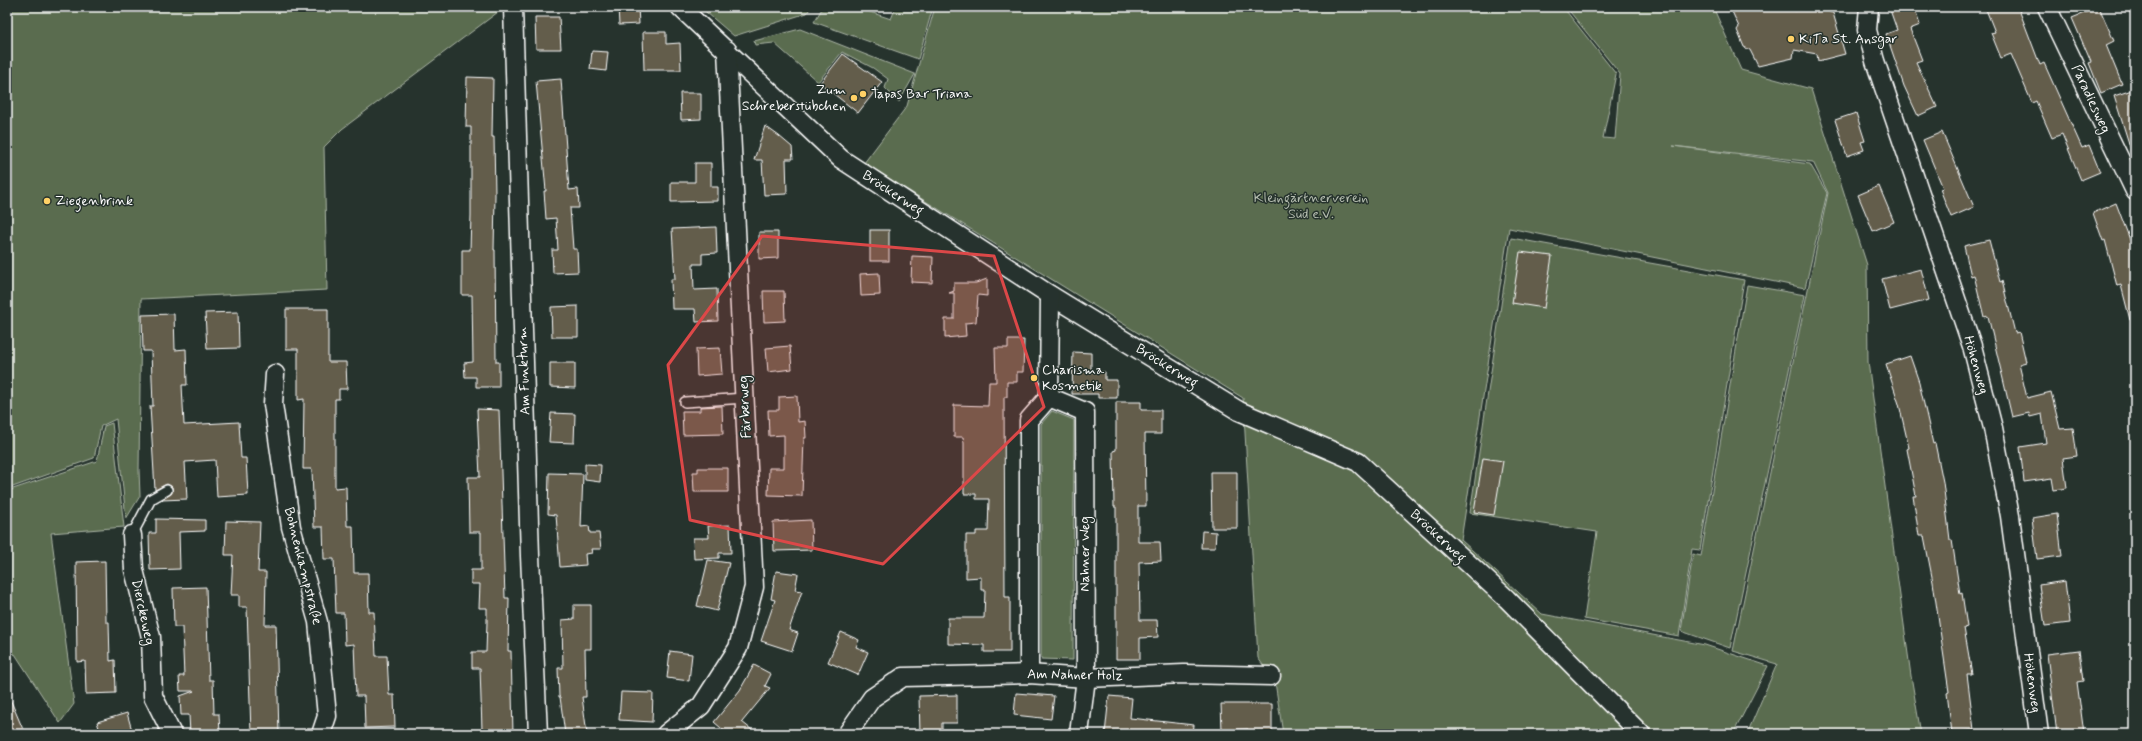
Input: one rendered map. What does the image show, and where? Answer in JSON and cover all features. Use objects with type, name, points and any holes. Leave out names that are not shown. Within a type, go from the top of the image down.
[{"type":"street","name":"Am Funkturm","points":[[513,7],[529,548],[538,734]]},
{"type":"street","name":"Bröckerweg","points":[[680,7],[841,159],[1050,295],[1239,411],[1358,462],[1507,599],[1641,734]]},
{"type":"street","name":"Höhenweg","points":[[1869,7],[1867,30],[1875,60],[1972,346],[1994,428],[2010,516],[2039,734]]},
{"type":"street","name":"Paradiesweg","points":[[2047,7],[2130,168],[2135,191]]},
{"type":"street","name":"Färberweg","points":[[666,734],[701,706],[738,648],[754,587],[727,50]]},
{"type":"street","points":[[1029,674],[1029,420],[1049,397],[1050,295]]},
{"type":"street","name":"Bohnenkampstraße","points":[[275,374],[273,404],[291,527],[318,622],[327,716],[320,734]]},
{"type":"street","name":"Nahner Weg","points":[[1049,397],[1085,412],[1086,678],[1079,734]]},
{"type":"street","name":"Dierckeweg","points":[[132,534],[134,570],[151,637],[154,696],[172,734]]},
{"type":"street","name":"Am Nahner Holz","points":[[847,734],[872,698],[903,677],[1029,674],[1086,678],[1184,674],[1271,676]]},
{"type":"lane","points":[[685,402],[745,398]]},
{"type":"lane","points":[[132,534],[151,499],[167,490]]},
{"type":"highlighted area","points":[[762,236],[994,256],[1044,407],[883,564],[690,520],[668,365]]},
{"type":"green space","points":[[7,7],[498,7],[498,12],[342,129],[324,147],[327,290],[141,299],[140,496],[126,519],[116,419],[101,426],[94,458],[7,489],[7,421],[9,414],[7,407]]},
{"type":"green space","points":[[700,7],[811,7],[807,13],[734,36]]},
{"type":"green space","points":[[823,7],[868,7],[867,11],[891,19],[896,7],[933,7],[918,59],[814,22]]},
{"type":"green space","name":"Kleingärtnerverein Süd e.V.","points":[[935,7],[1563,7],[1616,74],[1603,138],[1615,139],[1620,74],[1566,7],[1713,7],[1741,70],[1811,89],[1867,265],[1868,362],[1911,676],[1921,734],[1747,734],[1777,664],[1733,651],[1828,193],[1813,162],[1673,146],[1810,164],[1827,193],[1805,288],[1509,228],[1461,540],[1542,614],[1705,645],[1768,666],[1733,734],[1283,734],[1275,682],[1258,658],[1243,398],[864,163],[907,106]]},
{"type":"green space","points":[[800,29],[915,74],[899,102],[885,88],[888,79],[873,68],[842,52],[818,82],[774,43],[755,45],[754,41]]},
{"type":"green space","points":[[1511,238],[1744,280],[1700,550],[1692,549],[1679,636],[1584,619],[1597,532],[1470,513]]},
{"type":"green space","points":[[1747,285],[1805,295],[1730,648],[1681,631],[1693,554],[1701,556]]},
{"type":"green space","points":[[1052,411],[1074,420],[1073,660],[1041,659],[1041,424]]},
{"type":"green space","points":[[112,423],[124,527],[51,533],[74,704],[60,723],[15,654],[7,655],[7,491],[97,461],[104,426]]},
{"type":"building","points":[[618,7],[638,7],[639,24],[619,25]]},
{"type":"building","name":"KiTa St. Ansgar","points":[[1730,7],[1786,7],[1796,11],[1798,7],[1815,7],[1833,13],[1845,54],[1818,61],[1817,54],[1794,50],[1793,58],[1758,66],[1750,50],[1744,47],[1737,30],[1739,27]]},
{"type":"building","points":[[1889,7],[1914,7],[1920,25],[1910,29],[1922,60],[1916,62],[1937,107],[1918,116],[1904,86],[1886,34],[1897,30]]},
{"type":"building","points":[[1985,7],[2018,7],[2040,65],[2044,63],[2082,148],[2089,145],[2100,172],[2081,180],[2062,134],[2052,138],[2036,101],[2032,103],[2011,54],[2001,58],[1991,33],[1995,32]]},
{"type":"building","points":[[2099,7],[2114,41],[2106,45],[2122,84],[2101,93],[2089,63],[2091,62],[2072,18]]},
{"type":"building","points":[[535,17],[559,17],[561,49],[536,49]]},
{"type":"building","points":[[643,32],[666,32],[666,44],[680,43],[681,70],[644,70]]},
{"type":"building","points":[[592,51],[608,52],[606,71],[590,69]]},
{"type":"building","name":"Zum Schreberstübchen","points":[[843,54],[882,82],[858,113],[820,83]]},
{"type":"building","points":[[467,77],[493,78],[492,137],[494,137],[496,362],[499,362],[499,387],[476,387],[476,377],[465,377],[464,363],[473,362],[472,295],[462,295],[462,250],[470,250],[471,215],[471,127],[466,127]]},
{"type":"building","points":[[561,79],[569,190],[578,189],[579,208],[570,208],[573,249],[577,249],[578,272],[553,273],[552,250],[558,250],[556,218],[546,219],[544,191],[546,191],[536,81]]},
{"type":"building","points":[[2135,89],[2135,152],[2132,153],[2114,96]]},
{"type":"building","points":[[680,93],[701,93],[701,119],[681,120]]},
{"type":"building","points":[[1856,113],[1865,141],[1861,142],[1864,150],[1847,156],[1835,120]]},
{"type":"building","points":[[765,126],[792,147],[793,159],[786,159],[787,194],[764,195],[762,160],[754,160]]},
{"type":"building","points":[[1942,132],[1974,207],[1951,217],[1940,189],[1943,188],[1923,140]]},
{"type":"building","points":[[695,163],[711,163],[711,187],[718,187],[718,201],[671,202],[671,182],[695,182]]},
{"type":"building","points":[[1879,186],[1894,222],[1873,231],[1858,195]]},
{"type":"building","points":[[2116,203],[2135,253],[2135,320],[2130,320],[2121,285],[2117,286],[2105,240],[2103,241],[2093,213]]},
{"type":"building","points":[[716,227],[717,253],[702,254],[702,264],[693,264],[694,290],[717,289],[718,321],[696,322],[695,309],[672,309],[671,279],[675,279],[672,229]]},
{"type":"building","points":[[870,230],[889,230],[889,261],[870,261]]},
{"type":"building","points":[[759,232],[778,232],[778,258],[759,259]]},
{"type":"building","points":[[1989,240],[2000,282],[2002,281],[2015,333],[2019,332],[2026,362],[2019,364],[2027,398],[2051,392],[2060,429],[2073,428],[2077,456],[2063,458],[2067,488],[2054,490],[2052,478],[2024,482],[2020,447],[2046,443],[2042,414],[2030,417],[2029,413],[2012,417],[1988,316],[1984,317],[1974,275],[1971,276],[1964,246]]},
{"type":"building","points":[[1520,252],[1552,256],[1544,308],[1512,303]]},
{"type":"building","points":[[912,256],[933,257],[932,283],[911,282]]},
{"type":"building","points":[[1921,269],[1929,300],[1890,310],[1882,279]]},
{"type":"building","points":[[879,273],[880,295],[861,296],[860,274]]},
{"type":"building","points":[[987,279],[987,296],[978,295],[976,322],[965,323],[966,336],[945,338],[945,319],[954,319],[954,293],[949,293],[954,291],[954,283],[976,283]]},
{"type":"building","points":[[763,291],[784,291],[785,321],[764,322]]},
{"type":"building","points":[[578,306],[578,337],[552,337],[551,307]]},
{"type":"building","points":[[286,309],[328,309],[328,362],[346,362],[347,389],[339,389],[339,399],[335,399],[335,488],[346,487],[347,526],[353,526],[354,573],[368,573],[369,612],[374,612],[376,656],[387,656],[389,695],[394,695],[395,727],[365,728],[364,696],[356,696],[354,644],[345,645],[344,613],[336,613],[334,559],[324,559],[323,527],[314,527],[312,469],[303,469],[304,399],[298,400],[298,349],[286,349]]},
{"type":"building","points":[[238,312],[239,348],[207,349],[205,313]]},
{"type":"building","points":[[174,314],[175,350],[186,349],[187,385],[182,385],[184,425],[239,422],[241,458],[246,458],[248,495],[217,497],[215,460],[185,462],[187,499],[162,500],[172,493],[172,487],[167,484],[155,490],[150,406],[153,406],[151,351],[143,351],[142,315]]},
{"type":"building","points":[[1008,340],[1024,340],[1023,372],[1017,372],[1017,382],[1007,382],[1007,397],[1004,397],[1005,597],[1010,597],[1010,652],[984,652],[984,645],[948,644],[948,618],[984,618],[985,590],[981,590],[981,577],[966,578],[966,535],[976,535],[976,531],[988,531],[989,499],[976,499],[976,494],[964,494],[964,443],[963,437],[954,437],[954,405],[988,406],[989,382],[996,382],[995,348],[1008,348]]},
{"type":"building","points":[[790,346],[792,369],[768,372],[766,348]]},
{"type":"building","points":[[720,348],[722,374],[697,376],[696,349]]},
{"type":"building","points":[[1073,352],[1091,353],[1091,372],[1105,372],[1105,380],[1117,380],[1117,398],[1098,398],[1098,394],[1072,394]]},
{"type":"building","points":[[1910,356],[1919,382],[1933,444],[1935,443],[1943,482],[1950,540],[1952,540],[1960,594],[1962,593],[1967,627],[1964,628],[1972,674],[1967,674],[1974,730],[1952,733],[1947,693],[1949,692],[1933,582],[1924,536],[1919,536],[1913,496],[1916,496],[1907,449],[1909,448],[1899,404],[1886,364]]},
{"type":"building","points":[[550,363],[575,363],[575,388],[550,387]]},
{"type":"building","points":[[797,396],[798,422],[805,421],[806,438],[804,438],[802,496],[768,495],[769,468],[784,468],[784,435],[769,436],[768,410],[779,410],[779,397]]},
{"type":"building","points":[[1116,402],[1141,402],[1141,410],[1161,410],[1161,434],[1145,434],[1146,506],[1138,506],[1138,542],[1160,542],[1161,561],[1139,562],[1140,620],[1157,620],[1158,637],[1140,638],[1140,659],[1116,659],[1116,507],[1114,507],[1113,451],[1116,450]]},
{"type":"building","points":[[722,406],[723,434],[683,435],[682,411],[700,411],[700,407]]},
{"type":"building","points":[[477,409],[499,410],[505,598],[509,598],[508,651],[511,651],[513,734],[489,734],[489,729],[482,730],[480,668],[472,668],[472,652],[486,652],[487,622],[487,608],[479,608],[480,584],[471,584],[471,570],[481,570],[481,532],[469,532],[468,477],[480,477]]},
{"type":"building","points":[[551,413],[575,414],[574,443],[549,442]]},
{"type":"building","points":[[1483,458],[1503,461],[1494,515],[1474,512]]},
{"type":"building","points":[[585,464],[601,465],[600,482],[585,480]]},
{"type":"building","points":[[698,468],[728,468],[728,492],[694,492],[693,472],[698,472]]},
{"type":"building","points":[[1211,472],[1237,472],[1237,528],[1212,528]]},
{"type":"building","points":[[549,473],[583,474],[581,527],[589,526],[590,533],[599,533],[601,549],[591,549],[592,553],[585,554],[586,565],[560,567],[556,515],[548,514]]},
{"type":"building","points":[[2057,514],[2062,556],[2037,559],[2032,518]]},
{"type":"building","points":[[156,519],[205,520],[205,531],[179,532],[180,569],[150,570],[149,533],[156,533]]},
{"type":"building","points":[[811,520],[812,550],[774,551],[773,522]]},
{"type":"building","points":[[226,521],[260,522],[258,572],[266,572],[265,625],[276,625],[279,734],[251,734],[247,607],[239,607],[239,595],[231,595],[233,555],[225,555]]},
{"type":"building","points":[[730,525],[731,553],[719,553],[719,558],[694,559],[693,538],[709,538],[708,526]]},
{"type":"building","points":[[1202,531],[1216,532],[1215,548],[1201,548]]},
{"type":"building","points":[[708,560],[729,563],[717,611],[697,606]]},
{"type":"building","points":[[105,561],[106,622],[109,622],[110,661],[115,660],[116,693],[86,694],[85,661],[77,662],[76,562]]},
{"type":"building","points":[[776,571],[798,574],[795,590],[802,591],[789,630],[798,633],[792,651],[761,641],[775,600],[771,599]]},
{"type":"building","points":[[2065,581],[2070,623],[2045,626],[2039,585]]},
{"type":"building","points":[[206,587],[209,680],[213,680],[214,714],[219,714],[220,734],[190,734],[189,715],[181,715],[180,696],[194,691],[180,691],[179,676],[184,676],[182,627],[174,627],[173,588]]},
{"type":"building","points":[[574,605],[591,605],[591,649],[585,649],[586,697],[582,697],[587,734],[565,734],[559,697],[558,668],[563,668],[562,620],[574,619]]},
{"type":"building","points":[[841,632],[859,640],[856,647],[868,652],[858,675],[828,662]]},
{"type":"building","points":[[2079,650],[2083,681],[2077,682],[2084,734],[2057,734],[2047,654]]},
{"type":"building","points":[[670,651],[692,654],[689,681],[667,678]]},
{"type":"building","points":[[754,665],[771,674],[765,686],[770,688],[742,722],[757,734],[728,734],[714,722],[740,690]]},
{"type":"building","points":[[7,692],[25,734],[7,734]]},
{"type":"building","points":[[621,692],[653,693],[652,722],[619,720]]},
{"type":"building","points":[[1016,693],[1054,696],[1051,719],[1014,715]]},
{"type":"building","points":[[957,695],[957,723],[942,723],[942,734],[920,734],[919,696]]},
{"type":"building","points":[[1109,696],[1132,698],[1130,718],[1194,725],[1193,734],[1105,734]]},
{"type":"building","points":[[1221,704],[1272,704],[1272,734],[1248,734],[1248,729],[1222,730]]},
{"type":"building","points":[[127,713],[133,734],[101,734],[97,722]]},
{"type":"place","name":"KiTa St. Ansgar","points":[[1791,39]]},
{"type":"place","name":"Tapas Bar Triana","points":[[863,94]]},
{"type":"place","name":"Zum Schreberstübchen","points":[[854,98]]},
{"type":"place","name":"Ziegenbrink","points":[[47,201]]},
{"type":"place","name":"Charisma Kosmetik","points":[[1034,378]]}]
